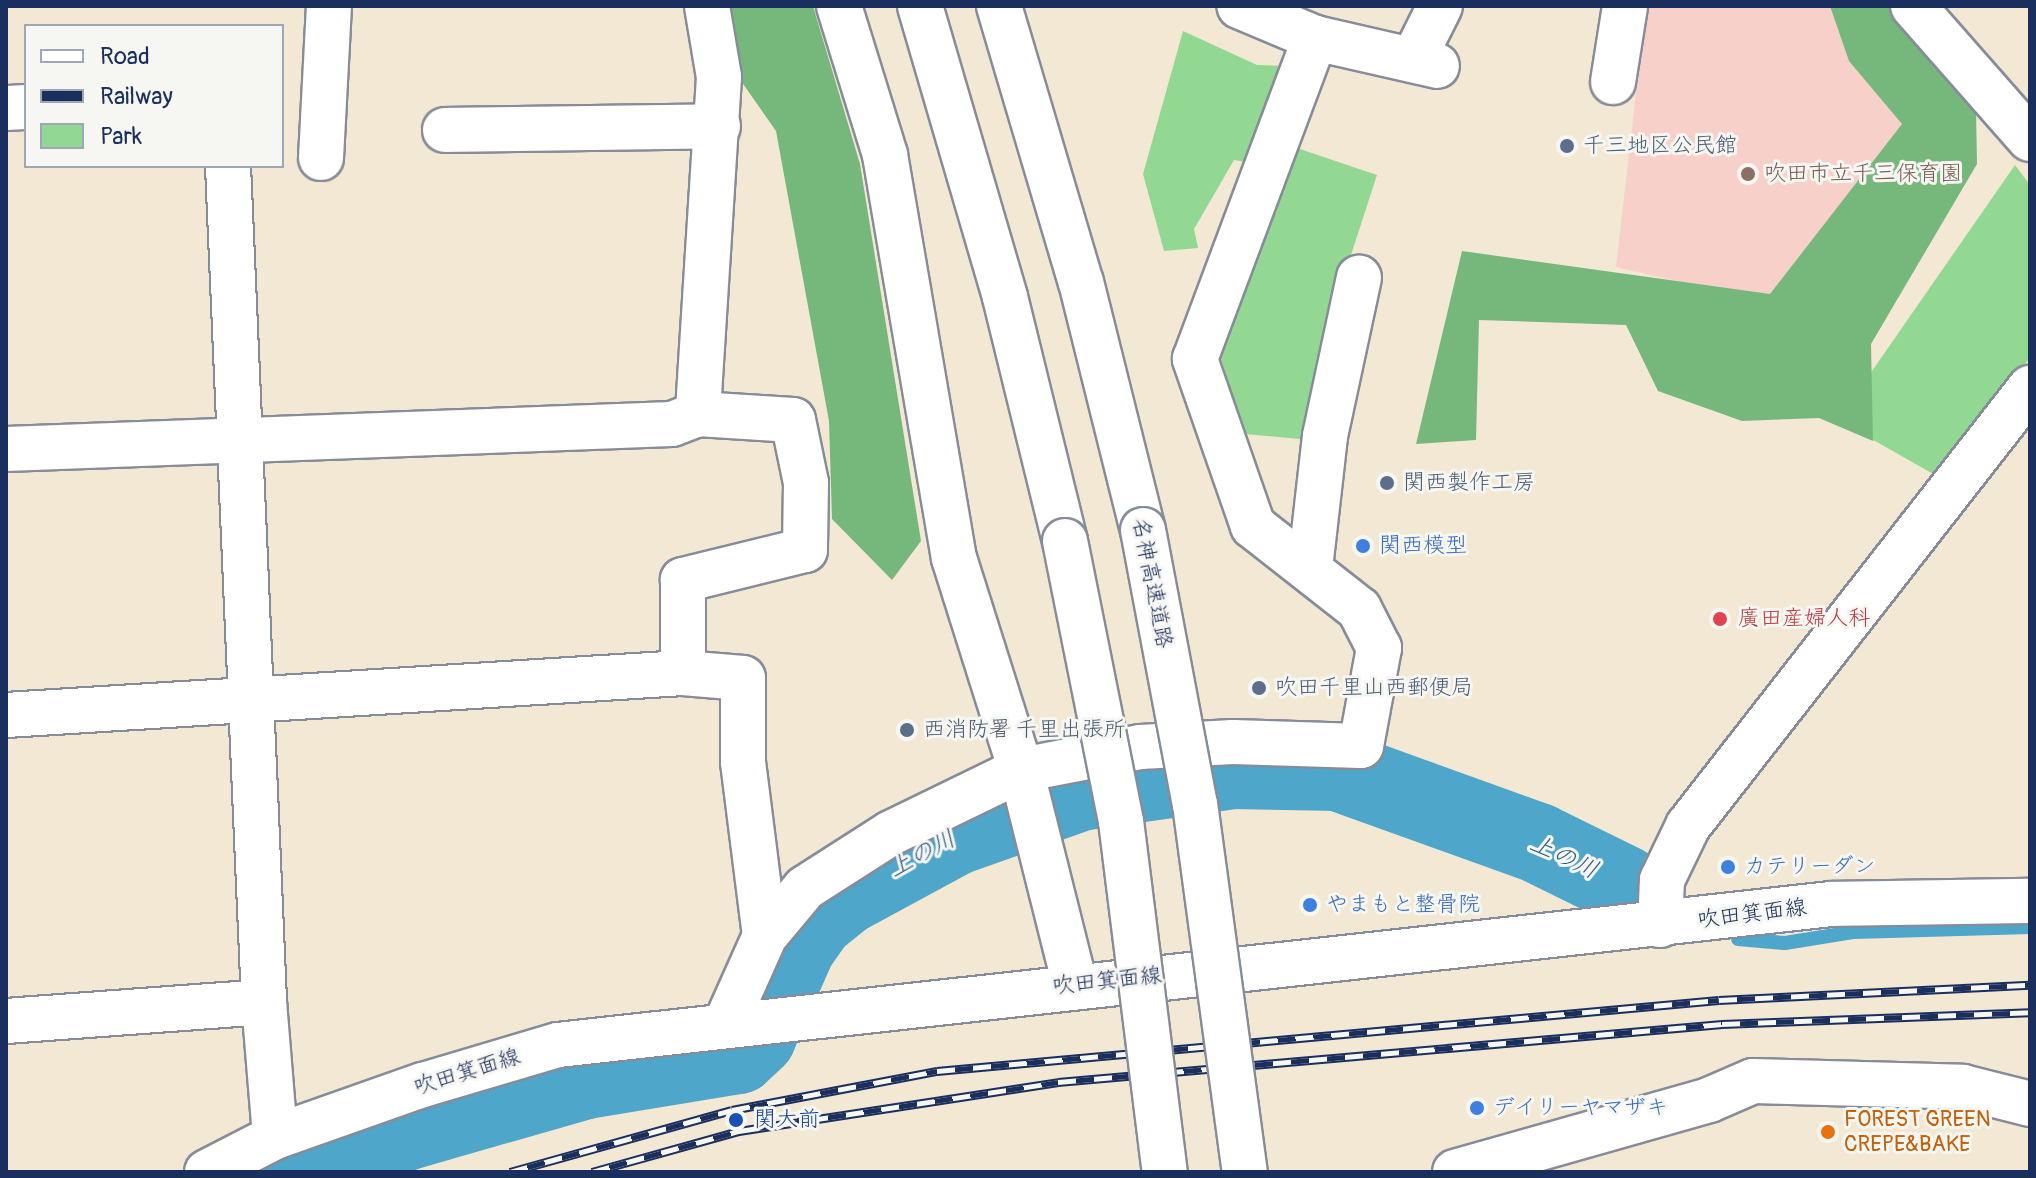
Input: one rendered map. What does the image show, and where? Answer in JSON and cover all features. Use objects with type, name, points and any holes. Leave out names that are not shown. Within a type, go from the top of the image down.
[{"type":"main road","points":[[321,158],[307,108],[329,6]]},
{"type":"main road","points":[[698,414],[718,126],[719,77],[707,6]]},
{"type":"main road","points":[[839,6],[885,155],[954,558],[1027,797],[1075,985]]},
{"type":"main road","points":[[920,6],[1005,297],[1065,541],[1121,821],[1165,1172]]},
{"type":"main road","name":"名神高速道路","points":[[999,6],[1081,282],[1143,530],[1195,804],[1245,1172]]},
{"type":"main road","points":[[1239,6],[1315,38],[1425,63],[1440,6]]},
{"type":"main road","points":[[1613,82],[1625,6]]},
{"type":"main road","points":[[1913,6],[2030,139]]},
{"type":"main road","points":[[765,936],[805,888],[867,846],[1027,797],[1140,747],[1233,742],[1361,746],[1373,699],[1379,648],[1359,609],[1253,526],[1195,359],[1315,38]]},
{"type":"main road","points":[[445,130],[718,126]]},
{"type":"main road","points":[[228,168],[264,1002],[275,1137]]},
{"type":"main road","points":[[1310,568],[1325,436],[1359,278]]},
{"type":"main road","points":[[1660,925],[1662,880],[1688,826],[2030,388]]},
{"type":"main road","points":[[6,449],[672,424],[698,414],[793,420],[806,483],[805,550],[683,580],[683,673]]},
{"type":"main road","points":[[6,715],[683,673],[743,678],[743,762],[765,936],[750,1020]]},
{"type":"main road","name":"吹田箕面線","points":[[207,1172],[275,1137],[423,1085],[558,1045],[750,1020],[1660,925],[1831,904],[2030,901]]},
{"type":"main road","points":[[6,1021],[264,1002]]},
{"type":"main road","points":[[1455,1172],[1709,1100],[1753,1081],[1963,1087],[2030,1104]]},
{"type":"shaded area","name":"吹田市立千三保育園","points":[[1646,6],[1880,6],[1942,81],[1769,302],[1616,267]]},
{"type":"green space","points":[[726,6],[813,6],[860,164],[921,541],[892,580],[832,519],[829,421],[776,131],[741,81]]},
{"type":"green space","points":[[1830,6],[1889,6],[1976,110],[1977,164],[1871,344],[1873,441],[1819,418],[1742,421],[1658,391],[1626,325],[1479,320],[1476,440],[1416,444],[1462,251],[1770,294],[1902,124],[1849,61]]},
{"type":"green space","points":[[1183,31],[1257,65],[1286,66],[1251,163],[1234,160],[1194,229],[1198,248],[1164,251],[1143,174]]},
{"type":"green space","points":[[1294,147],[1377,175],[1335,304],[1311,440],[1245,434],[1217,346]]},
{"type":"green space","points":[[2015,165],[2030,185],[2030,358],[1935,475],[1838,420]]},
{"type":"waterway","name":"上の川","points":[[299,1172],[408,1130],[586,1079],[738,1054],[756,1037],[796,946],[815,919],[843,896],[956,835],[1080,791],[1232,769],[1338,771],[1538,843],[1625,886]]},
{"type":"waterway","points":[[1738,939],[1785,943],[1854,932],[2030,927]]},
{"type":"railway","points":[[510,1172],[732,1110],[937,1071],[1719,1000],[2030,985]]},
{"type":"railway","points":[[592,1172],[739,1131],[1058,1082],[1722,1024],[2030,1012]]},
{"type":"place","name":"千三地区公民館","points":[[1567,146]]},
{"type":"place","name":"吹田市立千三保育園","points":[[1748,174]]},
{"type":"place","name":"関西製作工房","points":[[1387,483]]},
{"type":"place","name":"関西模型","points":[[1363,546]]},
{"type":"place","name":"廣田産婦人科","points":[[1720,619]]},
{"type":"place","name":"吹田千里山西郵便局","points":[[1259,688]]},
{"type":"place","name":"西消防署 千里出張所","points":[[907,730]]},
{"type":"place","name":"カテリーダン","points":[[1728,867]]},
{"type":"place","name":"やまもと整骨院","points":[[1310,905]]},
{"type":"place","name":"デイリーヤマザキ","points":[[1477,1108]]},
{"type":"place","name":"関大前","points":[[736,1120]]},
{"type":"place","name":"FOREST GREEN CREPE&BAKE","points":[[1828,1132]]}]
